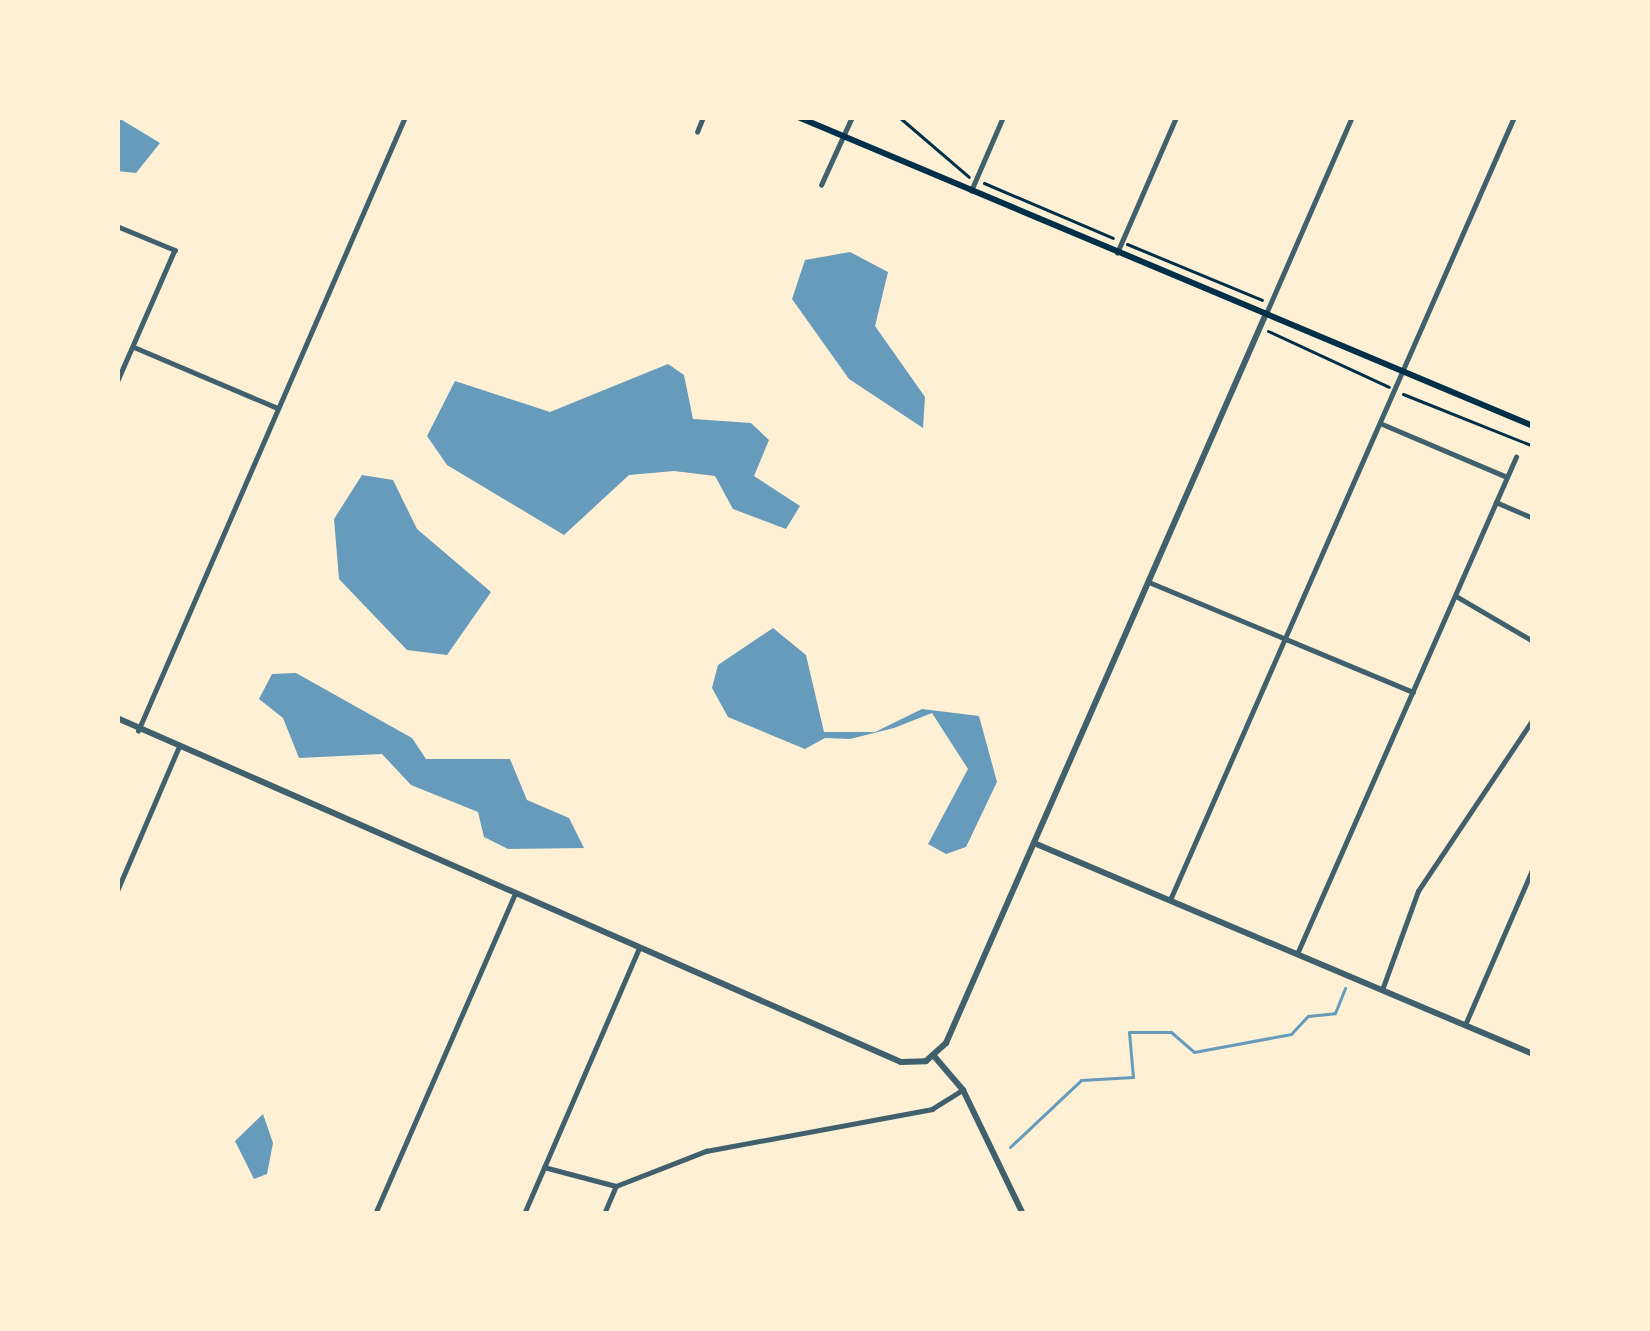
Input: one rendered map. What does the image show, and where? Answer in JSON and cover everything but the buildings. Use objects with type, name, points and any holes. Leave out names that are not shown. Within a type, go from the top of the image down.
[{"type":"main road","points":[[798,117],[1533,426]]},
{"type":"street","points":[[138,731],[405,117]]},
{"type":"street","points":[[697,132],[703,117]]},
{"type":"street","points":[[821,185],[852,117]]},
{"type":"street","points":[[970,190],[1003,117]]},
{"type":"street","points":[[1117,253],[1176,117]]},
{"type":"street","points":[[934,1056],[1034,843],[1352,117]]},
{"type":"street","points":[[1170,900],[1514,117]]},
{"type":"street","points":[[117,226],[175,250],[117,383]]},
{"type":"street","points":[[133,346],[278,408]]},
{"type":"street","points":[[1380,423],[1507,477]]},
{"type":"street","points":[[1298,954],[1516,457]]},
{"type":"street","points":[[1496,502],[1533,518]]},
{"type":"street","points":[[1149,582],[1413,692]]},
{"type":"street","points":[[1454,596],[1533,641]]},
{"type":"street","points":[[117,718],[178,749],[901,1062],[934,1056]]},
{"type":"street","points":[[1382,990],[1418,891],[1533,719]]},
{"type":"street","points":[[117,890],[178,749]]},
{"type":"street","points":[[1034,843],[1533,1054]]},
{"type":"street","points":[[1465,1025],[1533,868]]},
{"type":"street","points":[[374,1214],[514,896]]},
{"type":"street","points":[[524,1214],[638,950]]},
{"type":"street","points":[[934,1056],[963,1090],[1023,1214]]},
{"type":"street","points":[[544,1167],[616,1186],[706,1151],[932,1109],[963,1090]]},
{"type":"street","points":[[604,1214],[616,1186]]},
{"type":"path","points":[[898,117],[942,164],[1261,300]]},
{"type":"path","points":[[1264,316],[1282,341],[1533,446]]},
{"type":"water","points":[[117,117],[160,143],[136,173],[117,171]]},
{"type":"water","points":[[850,252],[888,272],[875,326],[925,397],[923,428],[849,379],[792,299],[805,260]]},
{"type":"water","points":[[668,364],[684,375],[693,419],[751,423],[769,440],[754,476],[800,506],[786,529],[733,509],[715,476],[674,471],[629,475],[564,535],[447,465],[427,436],[455,381],[550,412]]},
{"type":"water","points":[[362,475],[393,480],[417,529],[491,592],[447,655],[407,650],[339,579],[334,519]]},
{"type":"water","points":[[773,628],[806,655],[824,732],[875,732],[922,709],[979,716],[997,782],[966,847],[946,854],[928,844],[968,769],[932,713],[894,728],[850,739],[825,738],[805,749],[728,717],[712,688],[718,665]]},
{"type":"water","points":[[296,673],[412,738],[426,759],[510,759],[527,800],[569,818],[584,848],[508,849],[484,837],[478,812],[411,785],[382,754],[299,758],[283,718],[259,699],[272,674]]},
{"type":"water","points":[[263,1114],[273,1143],[267,1174],[254,1179],[235,1141]]},
{"type":"waterway","points":[[1010,1147],[1081,1080],[1133,1077],[1129,1032],[1171,1032],[1194,1052],[1291,1034],[1308,1016],[1335,1013],[1345,988]]}]
